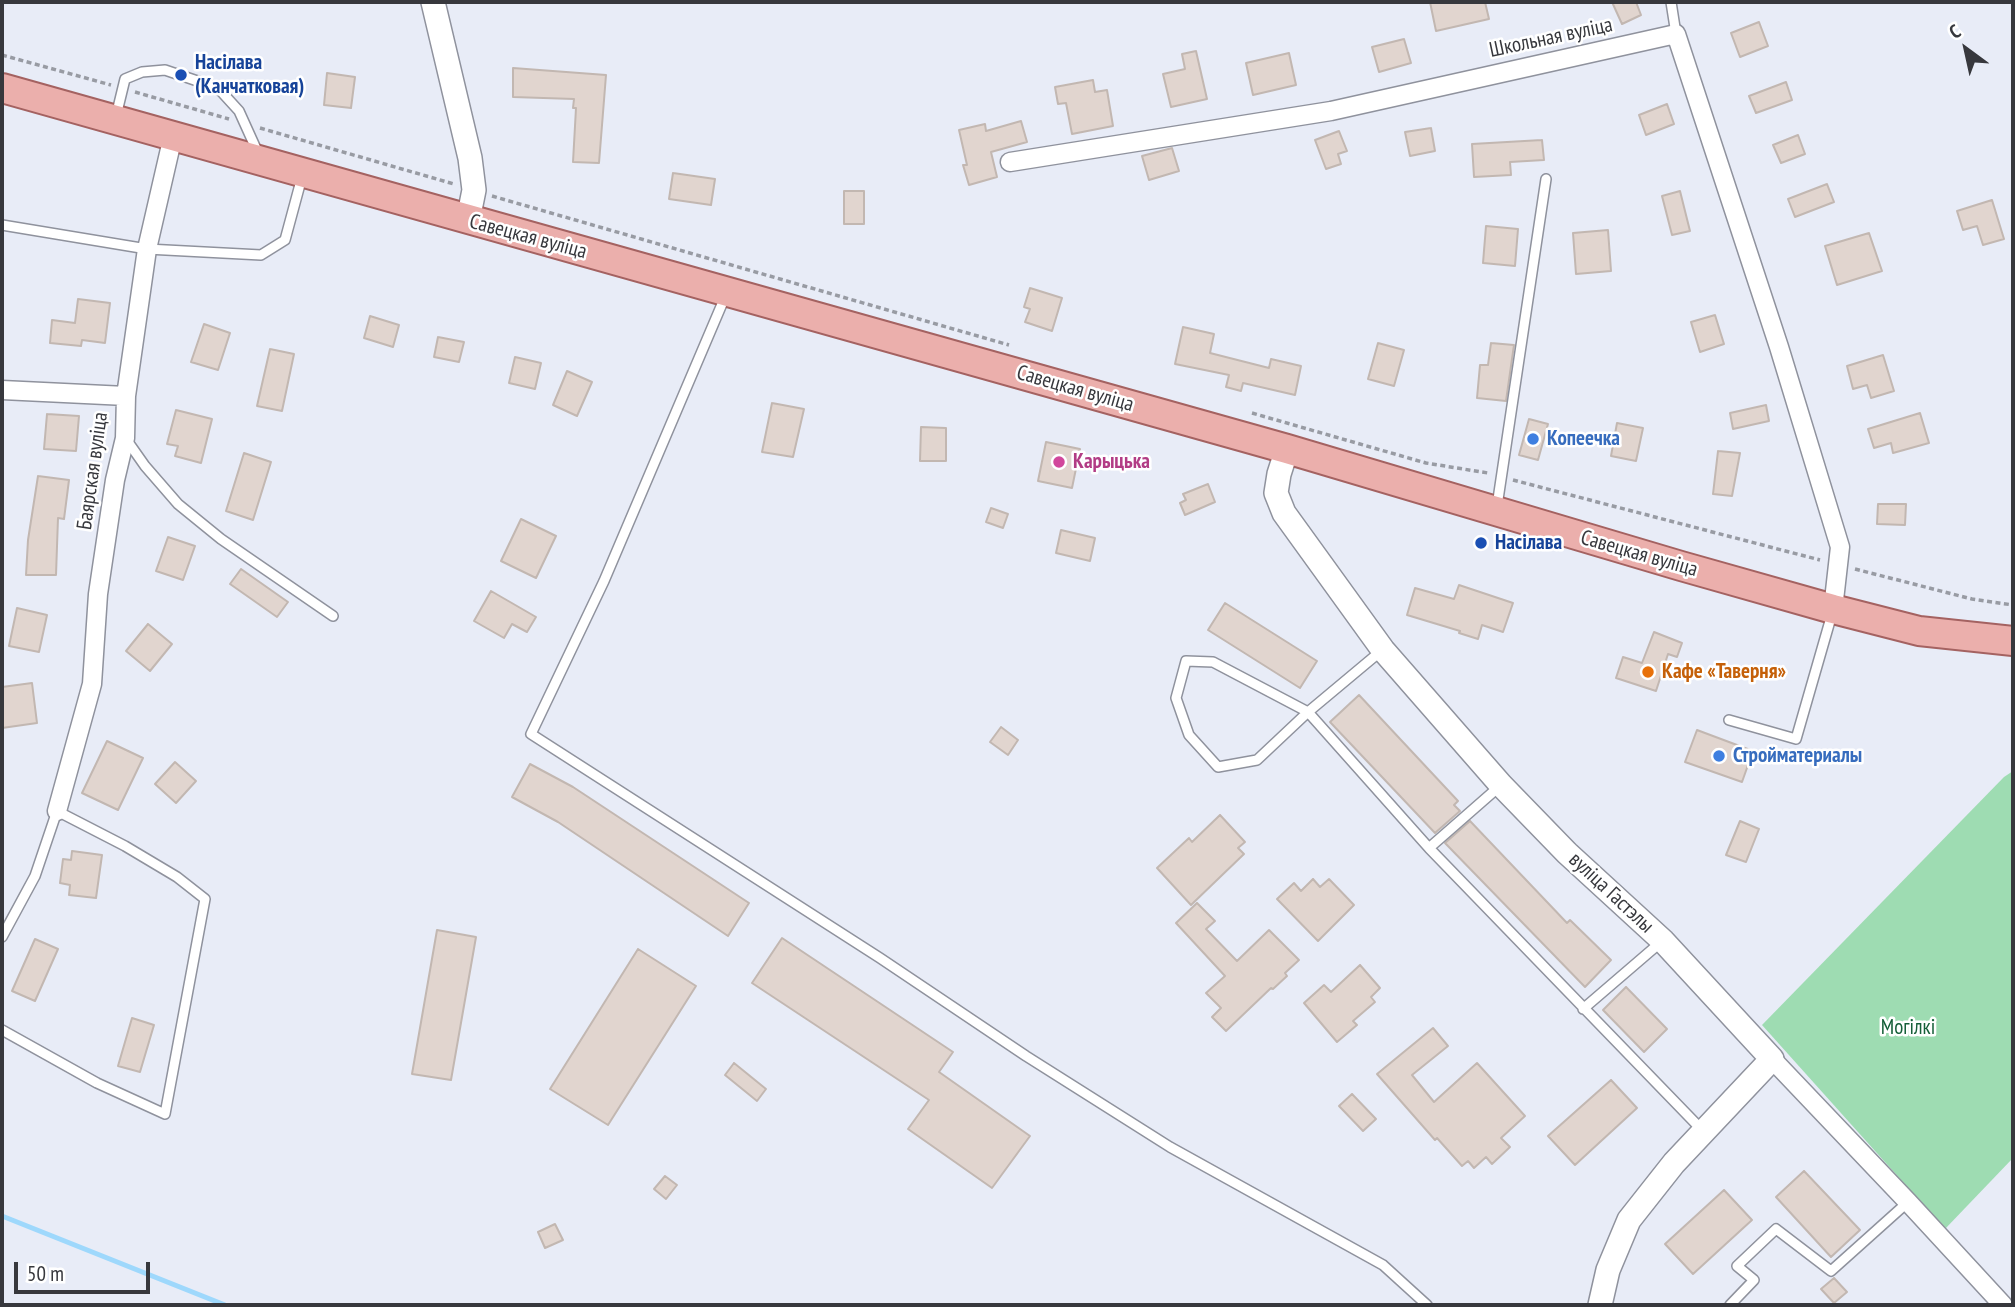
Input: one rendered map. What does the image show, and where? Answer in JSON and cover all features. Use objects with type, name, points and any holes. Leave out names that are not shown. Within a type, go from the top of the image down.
[{"type":"main road","name":"Савецкая вуліца","points":[[2,88],[1287,449],[1833,609],[1919,631],[2013,641]]},
{"type":"street","points":[[433,2],[460,108],[474,190],[468,220]]},
{"type":"street","points":[[1676,34],[1779,347],[1840,547],[1833,609]]},
{"type":"street","name":"Школьная вуліца","points":[[1010,162],[1331,111],[1676,34]]},
{"type":"street","name":"Баярская вуліца","points":[[57,811],[92,684],[98,594],[115,480],[125,438],[126,396],[147,249],[173,136]]},
{"type":"street","points":[[2,390],[126,396]]},
{"type":"street","name":"вуліца Гастэлы","points":[[1287,449],[1276,493],[1284,513],[1383,650],[1501,785],[1567,853],[1663,941],[2003,1305]]},
{"type":"street","points":[[1600,1305],[1608,1270],[1629,1220],[1674,1163],[1772,1059]]},
{"type":"lane","points":[[1671,2],[1676,34]]},
{"type":"lane","points":[[126,123],[123,89],[125,79],[142,72],[165,70],[218,88],[239,111],[261,161]]},
{"type":"lane","points":[[2,225],[147,249],[261,255],[285,240],[303,173]]},
{"type":"lane","points":[[1496,512],[1546,179]]},
{"type":"lane","points":[[727,292],[604,581],[531,734],[1170,1147],[1383,1265],[1427,1305]]},
{"type":"lane","points":[[125,438],[178,505],[221,539],[333,616]]},
{"type":"lane","points":[[1729,720],[1796,739],[1833,609]]},
{"type":"lane","points":[[1383,650],[1308,712],[1257,760],[1218,767],[1189,735],[1176,698],[1186,660],[1213,662],[1308,712],[1429,848],[1704,1131]]},
{"type":"lane","points":[[1429,848],[1501,785]]},
{"type":"lane","points":[[2,937],[35,876],[57,811],[125,846],[177,877],[205,899],[165,1114],[97,1083],[2,1030]]},
{"type":"lane","points":[[1583,1009],[1663,941]]},
{"type":"lane","points":[[1730,1305],[1755,1280],[1737,1266],[1776,1229],[1831,1271],[1908,1202]]},
{"type":"path","points":[[2,55],[1010,345]]},
{"type":"path","points":[[1248,412],[1426,463],[1467,468],[1972,599],[2013,605]]},
{"type":"green space","name":"Могілкі","points":[[2013,771],[2013,1158],[1945,1229],[1762,1025],[2004,777]]},
{"type":"building","points":[[1430,2],[1485,2],[1489,19],[1436,31]]},
{"type":"building","points":[[1612,2],[1636,2],[1641,15],[1622,24]]},
{"type":"building","points":[[1759,22],[1768,46],[1740,57],[1731,33]]},
{"type":"building","points":[[1404,39],[1411,63],[1379,72],[1372,47]]},
{"type":"building","points":[[1196,51],[1207,99],[1171,107],[1163,74],[1185,69],[1182,54]]},
{"type":"building","points":[[1289,53],[1296,85],[1253,95],[1246,63]]},
{"type":"building","points":[[513,68],[606,75],[599,163],[573,162],[576,108],[573,108],[574,99],[513,97]]},
{"type":"building","points":[[327,73],[355,77],[351,108],[324,105]]},
{"type":"building","points":[[1093,80],[1095,92],[1107,90],[1113,126],[1072,134],[1066,103],[1058,104],[1055,87]]},
{"type":"building","points":[[1786,82],[1792,100],[1756,113],[1749,96]]},
{"type":"building","points":[[1667,104],[1674,124],[1646,135],[1639,115]]},
{"type":"building","points":[[1021,121],[1027,142],[991,152],[997,177],[969,185],[963,165],[967,165],[959,130],[985,124],[986,131]]},
{"type":"building","points":[[1431,128],[1435,151],[1410,156],[1405,132]]},
{"type":"building","points":[[1339,131],[1347,151],[1338,154],[1341,164],[1326,169],[1315,140]]},
{"type":"building","points":[[1798,135],[1805,154],[1781,163],[1773,145]]},
{"type":"building","points":[[1542,140],[1544,160],[1510,162],[1511,175],[1474,177],[1472,144]]},
{"type":"building","points":[[1172,148],[1179,171],[1149,180],[1142,156]]},
{"type":"building","points":[[673,173],[715,179],[711,205],[669,199]]},
{"type":"building","points":[[1827,184],[1834,202],[1795,217],[1788,199]]},
{"type":"building","points":[[844,191],[864,191],[864,224],[844,224]]},
{"type":"building","points":[[1680,191],[1690,231],[1672,235],[1662,196]]},
{"type":"building","points":[[1992,200],[2004,239],[1983,245],[1977,226],[1963,230],[1957,211]]},
{"type":"building","points":[[1486,226],[1518,229],[1515,266],[1483,263]]},
{"type":"building","points":[[1608,230],[1611,271],[1576,274],[1573,233]]},
{"type":"building","points":[[1869,233],[1882,271],[1837,285],[1825,246]]},
{"type":"building","points":[[1030,288],[1062,298],[1052,331],[1025,322],[1030,309],[1024,307]]},
{"type":"building","points":[[78,299],[110,303],[105,343],[82,340],[81,346],[50,343],[52,320],[75,323]]},
{"type":"building","points":[[1715,315],[1724,344],[1700,352],[1691,322]]},
{"type":"building","points":[[370,316],[399,325],[393,347],[364,338]]},
{"type":"building","points":[[204,324],[230,333],[218,370],[191,362]]},
{"type":"building","points":[[1183,327],[1214,334],[1210,353],[1269,368],[1271,359],[1301,366],[1295,395],[1243,383],[1241,391],[1226,387],[1229,375],[1175,364]]},
{"type":"building","points":[[438,337],[464,342],[459,362],[434,357]]},
{"type":"building","points":[[1378,343],[1404,350],[1394,386],[1368,379]]},
{"type":"building","points":[[1491,343],[1514,345],[1506,401],[1477,398],[1480,365],[1488,365]]},
{"type":"building","points":[[270,349],[294,354],[282,411],[257,406]]},
{"type":"building","points":[[1883,355],[1894,391],[1871,398],[1867,385],[1853,389],[1847,366]]},
{"type":"building","points":[[515,357],[541,363],[535,389],[509,383]]},
{"type":"building","points":[[567,371],[592,382],[577,416],[553,405]]},
{"type":"building","points":[[772,403],[804,409],[793,457],[762,452]]},
{"type":"building","points":[[1766,405],[1769,421],[1733,429],[1730,413]]},
{"type":"building","points":[[176,410],[212,419],[201,463],[175,456],[178,446],[167,444]]},
{"type":"building","points":[[1920,413],[1929,443],[1893,453],[1891,443],[1874,448],[1868,429]]},
{"type":"building","points":[[47,414],[79,416],[76,451],[44,449]]},
{"type":"building","name":"Копеечка","points":[[1529,419],[1548,424],[1538,460],[1519,455]]},
{"type":"building","points":[[1617,423],[1643,428],[1636,461],[1611,456]]},
{"type":"building","points":[[921,427],[946,428],[946,461],[920,461]]},
{"type":"building","name":"Карыцька","points":[[1046,442],[1080,449],[1072,488],[1038,481]]},
{"type":"building","points":[[1718,451],[1740,453],[1732,496],[1713,494]]},
{"type":"building","points":[[244,453],[271,462],[253,520],[226,511]]},
{"type":"building","points":[[38,476],[69,480],[64,519],[58,518],[56,575],[26,575],[28,540]]},
{"type":"building","points":[[1208,484],[1215,502],[1185,515],[1180,503],[1186,500],[1183,494]]},
{"type":"building","points":[[1878,504],[1906,504],[1905,525],[1877,524]]},
{"type":"building","points":[[991,508],[1008,514],[1003,528],[986,522]]},
{"type":"building","points":[[521,519],[556,536],[536,578],[501,561]]},
{"type":"building","points":[[1061,530],[1095,538],[1090,561],[1056,553]]},
{"type":"building","points":[[168,537],[195,546],[183,580],[156,571]]},
{"type":"building","points":[[241,569],[288,602],[277,617],[230,584]]},
{"type":"building","points":[[1459,585],[1513,603],[1503,632],[1482,625],[1478,639],[1407,615],[1415,588],[1454,599]]},
{"type":"building","points":[[491,591],[536,617],[527,632],[512,624],[504,638],[474,621]]},
{"type":"building","points":[[1225,603],[1317,661],[1300,688],[1208,630]]},
{"type":"building","points":[[17,608],[47,615],[39,652],[9,646]]},
{"type":"building","points":[[148,624],[172,644],[150,671],[126,651]]},
{"type":"building","points":[[1654,632],[1682,643],[1677,657],[1668,654],[1656,691],[1616,678],[1623,657],[1642,663]]},
{"type":"building","points":[[32,683],[37,723],[2,728],[2,687]]},
{"type":"building","points":[[1359,695],[1458,801],[1454,805],[1460,811],[1435,833],[1330,722]]},
{"type":"building","points":[[1001,727],[1018,740],[1008,755],[990,742]]},
{"type":"building","name":"Стройматериалы","points":[[1697,730],[1753,751],[1742,782],[1685,762]]},
{"type":"building","points":[[107,741],[143,758],[118,810],[82,793]]},
{"type":"building","points":[[175,762],[196,781],[176,803],[155,784]]},
{"type":"building","points":[[530,764],[573,787],[749,903],[728,936],[558,822],[512,797]]},
{"type":"building","points":[[1220,815],[1245,842],[1238,848],[1244,854],[1191,905],[1157,868],[1189,838],[1192,842]]},
{"type":"building","points":[[1470,821],[1567,923],[1570,920],[1611,960],[1585,987],[1445,843]]},
{"type":"building","points":[[1740,821],[1759,829],[1746,862],[1726,855]]},
{"type":"building","points":[[72,851],[102,855],[96,898],[69,895],[70,885],[60,883],[63,859],[71,860]]},
{"type":"building","points":[[1313,879],[1320,887],[1329,879],[1354,905],[1318,941],[1277,899],[1294,883],[1301,891]]},
{"type":"building","points":[[1197,903],[1215,921],[1206,929],[1237,961],[1269,930],[1299,960],[1285,973],[1287,976],[1226,1031],[1212,1017],[1221,1008],[1206,993],[1225,976],[1176,923]]},
{"type":"building","points":[[437,930],[476,937],[451,1080],[412,1074]]},
{"type":"building","points":[[782,938],[953,1052],[939,1072],[1030,1136],[992,1188],[908,1129],[929,1100],[752,983]]},
{"type":"building","points":[[35,939],[58,949],[35,1001],[12,991]]},
{"type":"building","points":[[638,949],[696,986],[608,1125],[550,1089]]},
{"type":"building","points":[[1360,965],[1380,988],[1371,997],[1375,1002],[1353,1021],[1357,1025],[1337,1042],[1304,1003],[1324,985],[1331,992]]},
{"type":"building","points":[[1626,987],[1667,1029],[1644,1052],[1603,1010]]},
{"type":"building","points":[[132,1018],[154,1025],[140,1072],[118,1066]]},
{"type":"building","points":[[1433,1028],[1448,1046],[1412,1075],[1434,1102],[1477,1063],[1525,1116],[1501,1138],[1510,1147],[1492,1164],[1486,1157],[1474,1168],[1468,1161],[1462,1166],[1437,1138],[1435,1140],[1377,1074]]},
{"type":"building","points":[[734,1063],[766,1089],[757,1101],[725,1075]]},
{"type":"building","points":[[1611,1080],[1637,1108],[1575,1165],[1548,1136]]},
{"type":"building","points":[[1352,1094],[1376,1119],[1363,1131],[1339,1106]]},
{"type":"building","points":[[1804,1171],[1860,1230],[1831,1257],[1776,1197]]},
{"type":"building","points":[[665,1176],[677,1185],[666,1199],[654,1189]]},
{"type":"building","points":[[1724,1190],[1752,1220],[1693,1274],[1665,1244]]},
{"type":"building","points":[[555,1224],[563,1240],[545,1248],[538,1232]]},
{"type":"building","points":[[1834,1278],[1847,1292],[1834,1303],[1821,1289]]},
{"type":"waterway","points":[[2,1216],[225,1305]]},
{"type":"place","name":"Насілава (Канчатковая)","points":[[181,75]]},
{"type":"place","name":"Копеечка","points":[[1533,439]]},
{"type":"place","name":"Карыцька","points":[[1059,462]]},
{"type":"place","name":"Насілава","points":[[1481,543]]},
{"type":"place","name":"Кафе «Таверня»","points":[[1648,672]]},
{"type":"place","name":"Стройматериалы","points":[[1719,756]]}]
